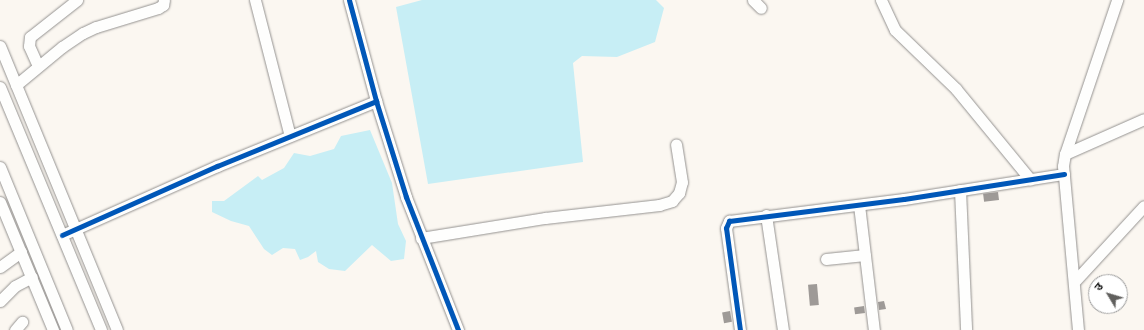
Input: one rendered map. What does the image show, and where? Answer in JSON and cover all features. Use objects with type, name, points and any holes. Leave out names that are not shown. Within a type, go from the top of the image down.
[{"type":"street","points":[[38,66],[29,46],[30,38],[77,0]]},
{"type":"street","points":[[16,85],[72,40],[96,27],[158,8],[163,5],[164,0]]},
{"type":"street","points":[[255,0],[290,136]]},
{"type":"street","points":[[349,0],[376,101],[406,197],[458,330]]},
{"type":"street","points":[[881,0],[895,30],[956,89],[1030,179]]},
{"type":"street","points":[[1078,330],[1064,174],[1065,154],[1117,0]]},
{"type":"street","points":[[0,46],[117,330]]},
{"type":"street","points":[[0,87],[101,330]]},
{"type":"street","points":[[62,236],[145,197],[376,101]]},
{"type":"street","points":[[1065,154],[1144,119]]},
{"type":"street","points":[[421,238],[545,218],[659,205],[672,201],[679,194],[682,182],[676,144]]},
{"type":"street","points":[[0,167],[67,330]]},
{"type":"street","points":[[740,330],[726,223],[732,219],[859,205],[1064,174]]},
{"type":"street","points":[[960,190],[966,330]]},
{"type":"street","points":[[0,202],[53,330]]},
{"type":"street","points":[[859,205],[874,330]]},
{"type":"street","points":[[1074,282],[1144,206]]},
{"type":"street","points":[[766,215],[783,330]]},
{"type":"street","points":[[0,267],[21,252]]},
{"type":"street","points":[[826,259],[865,255]]},
{"type":"street","points":[[0,301],[16,286],[32,277]]},
{"type":"water","points":[[422,0],[656,0],[664,8],[655,42],[617,57],[582,56],[573,63],[583,162],[428,184],[396,7]]},
{"type":"water","points":[[370,130],[392,183],[398,224],[406,241],[404,259],[391,261],[372,245],[345,271],[329,269],[318,262],[316,251],[308,257],[300,260],[295,249],[283,248],[272,255],[264,249],[249,226],[231,221],[212,212],[212,201],[224,201],[258,176],[262,180],[284,168],[294,153],[310,156],[334,149],[341,136]]},
{"type":"building","points":[[998,192],[999,200],[984,202],[983,194]]},
{"type":"building","points":[[817,284],[819,305],[810,306],[808,285]]},
{"type":"building","points":[[884,301],[886,309],[879,310],[878,302]]},
{"type":"building","points":[[864,306],[865,313],[855,314],[854,307]]},
{"type":"building","points":[[730,311],[732,322],[724,323],[722,312]]},
{"type":"cycle path","points":[[349,0],[376,101],[406,197],[458,330]]},
{"type":"cycle path","points":[[62,235],[217,166],[376,101]]},
{"type":"cycle path","points":[[740,330],[726,228],[729,221],[904,199],[1064,174]]}]
